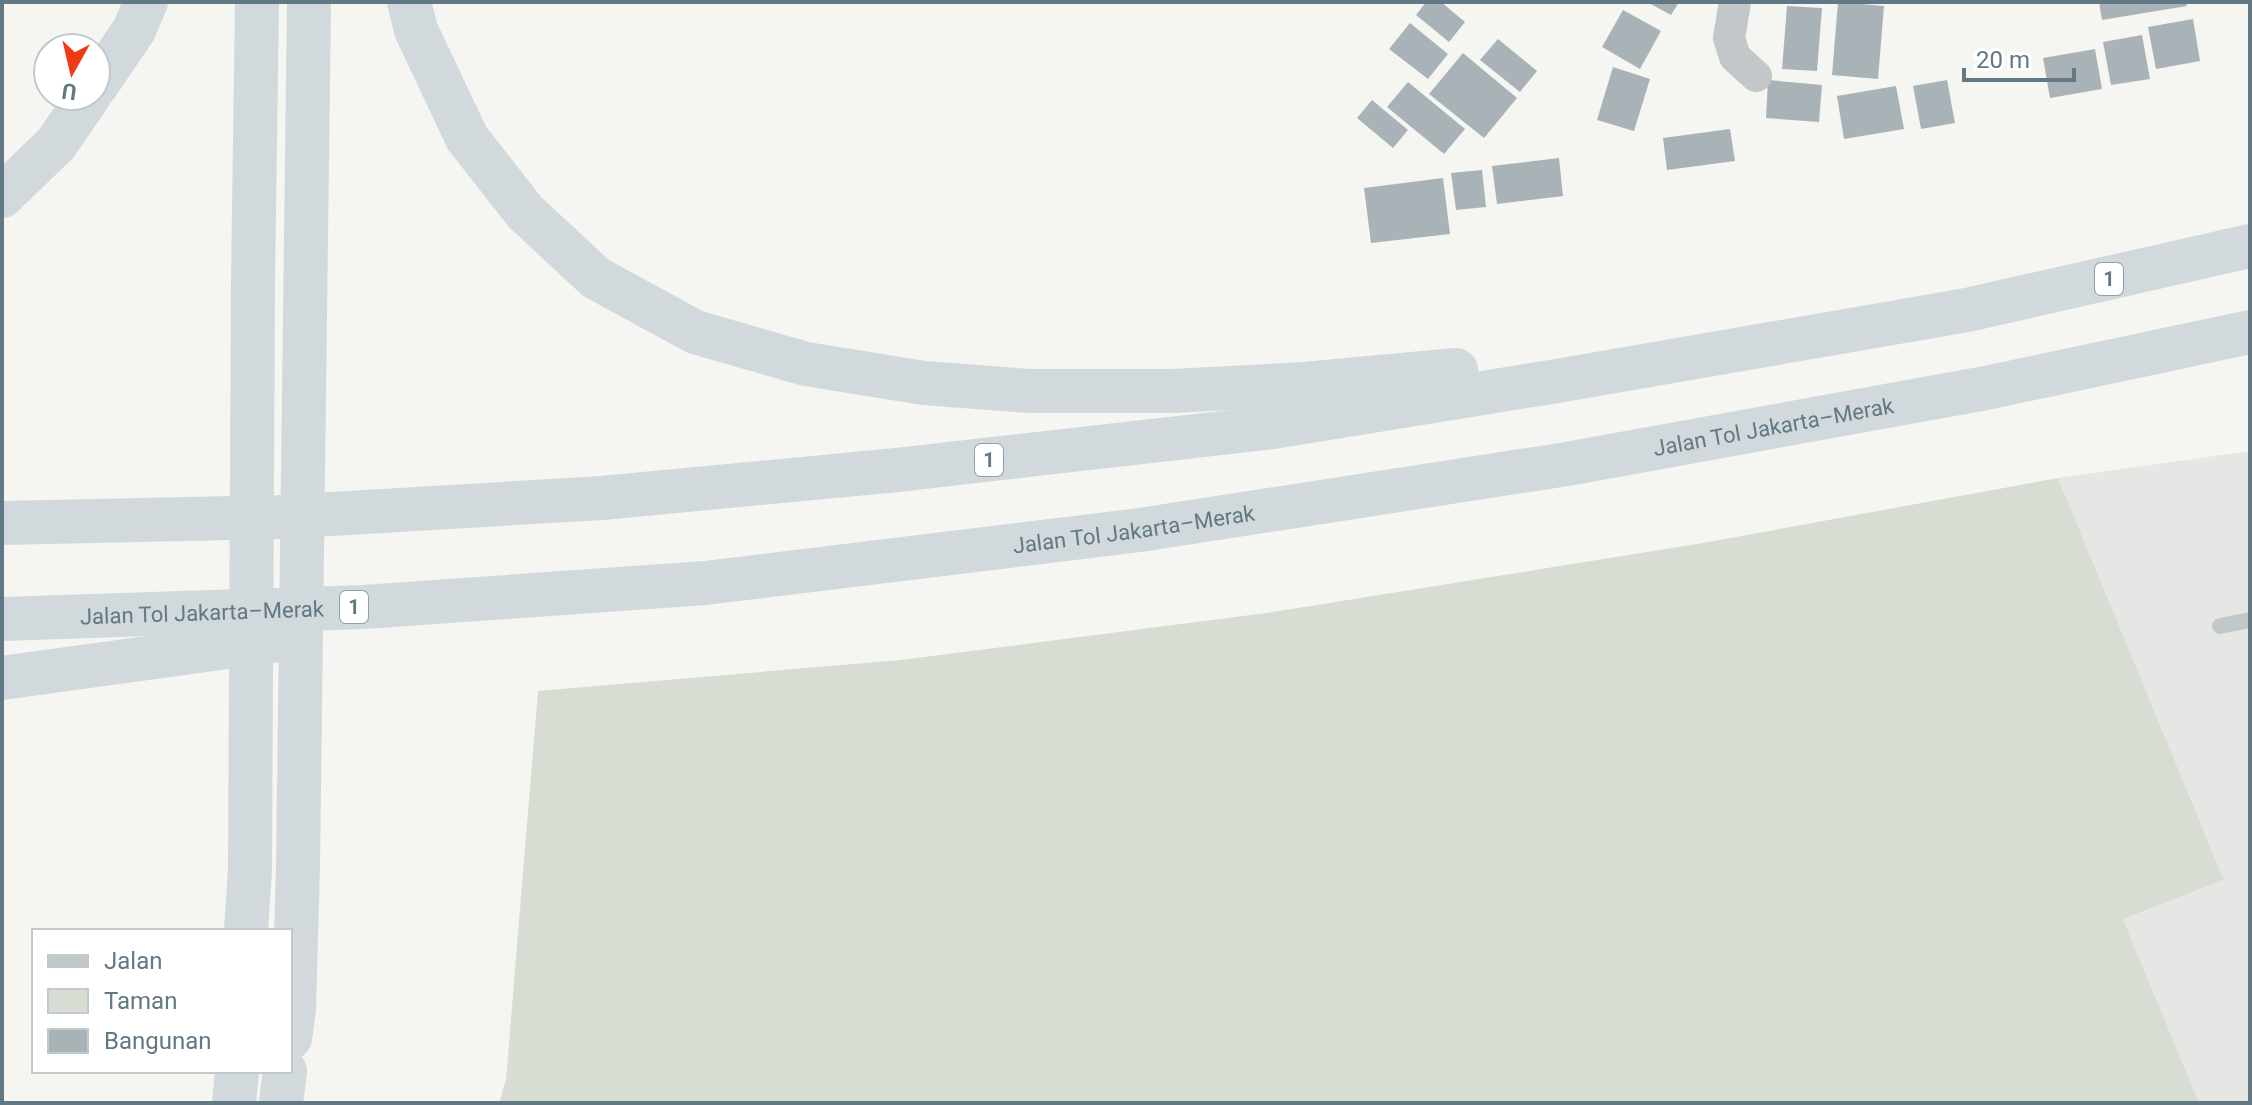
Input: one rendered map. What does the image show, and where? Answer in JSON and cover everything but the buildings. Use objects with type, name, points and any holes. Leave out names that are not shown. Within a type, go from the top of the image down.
[{"type":"highway","points":[[112,62],[134,30],[146,2]]},
{"type":"highway","points":[[246,929],[250,869],[257,2]]},
{"type":"highway","points":[[292,1024],[298,867],[309,2]]},
{"type":"highway","points":[[409,2],[416,30],[467,138],[525,212],[596,278],[695,332],[806,364],[924,383],[1015,390],[1173,391],[1440,372],[1967,310]]},
{"type":"highway","points":[[2,196],[56,144],[78,112]]},
{"type":"highway","name":"1","points":[[2,523],[311,516],[602,498],[897,470],[1266,428],[1967,310],[2250,246]]},
{"type":"highway","name":"Jalan Tol Jakarta–Merak","points":[[2,619],[364,607],[705,583],[1140,530],[1567,464],[1986,388],[2250,332]]},
{"type":"highway","points":[[2,678],[705,583]]},
{"type":"highway","points":[[234,1103],[237,1073]]},
{"type":"highway","points":[[281,1103],[285,1073]]},
{"type":"street","points":[[1735,2],[1729,38],[1735,57],[1756,76]]},
{"type":"lane","points":[[2220,626],[2250,620]]},
{"type":"shaded area","points":[[2250,451],[2250,1103],[2199,1103],[2123,919],[2224,880],[2058,478]]},
{"type":"green space","points":[[2058,478],[2224,880],[2123,919],[2199,1103],[499,1103],[506,1080],[538,691],[901,660],[1273,612],[1703,543]]}]
